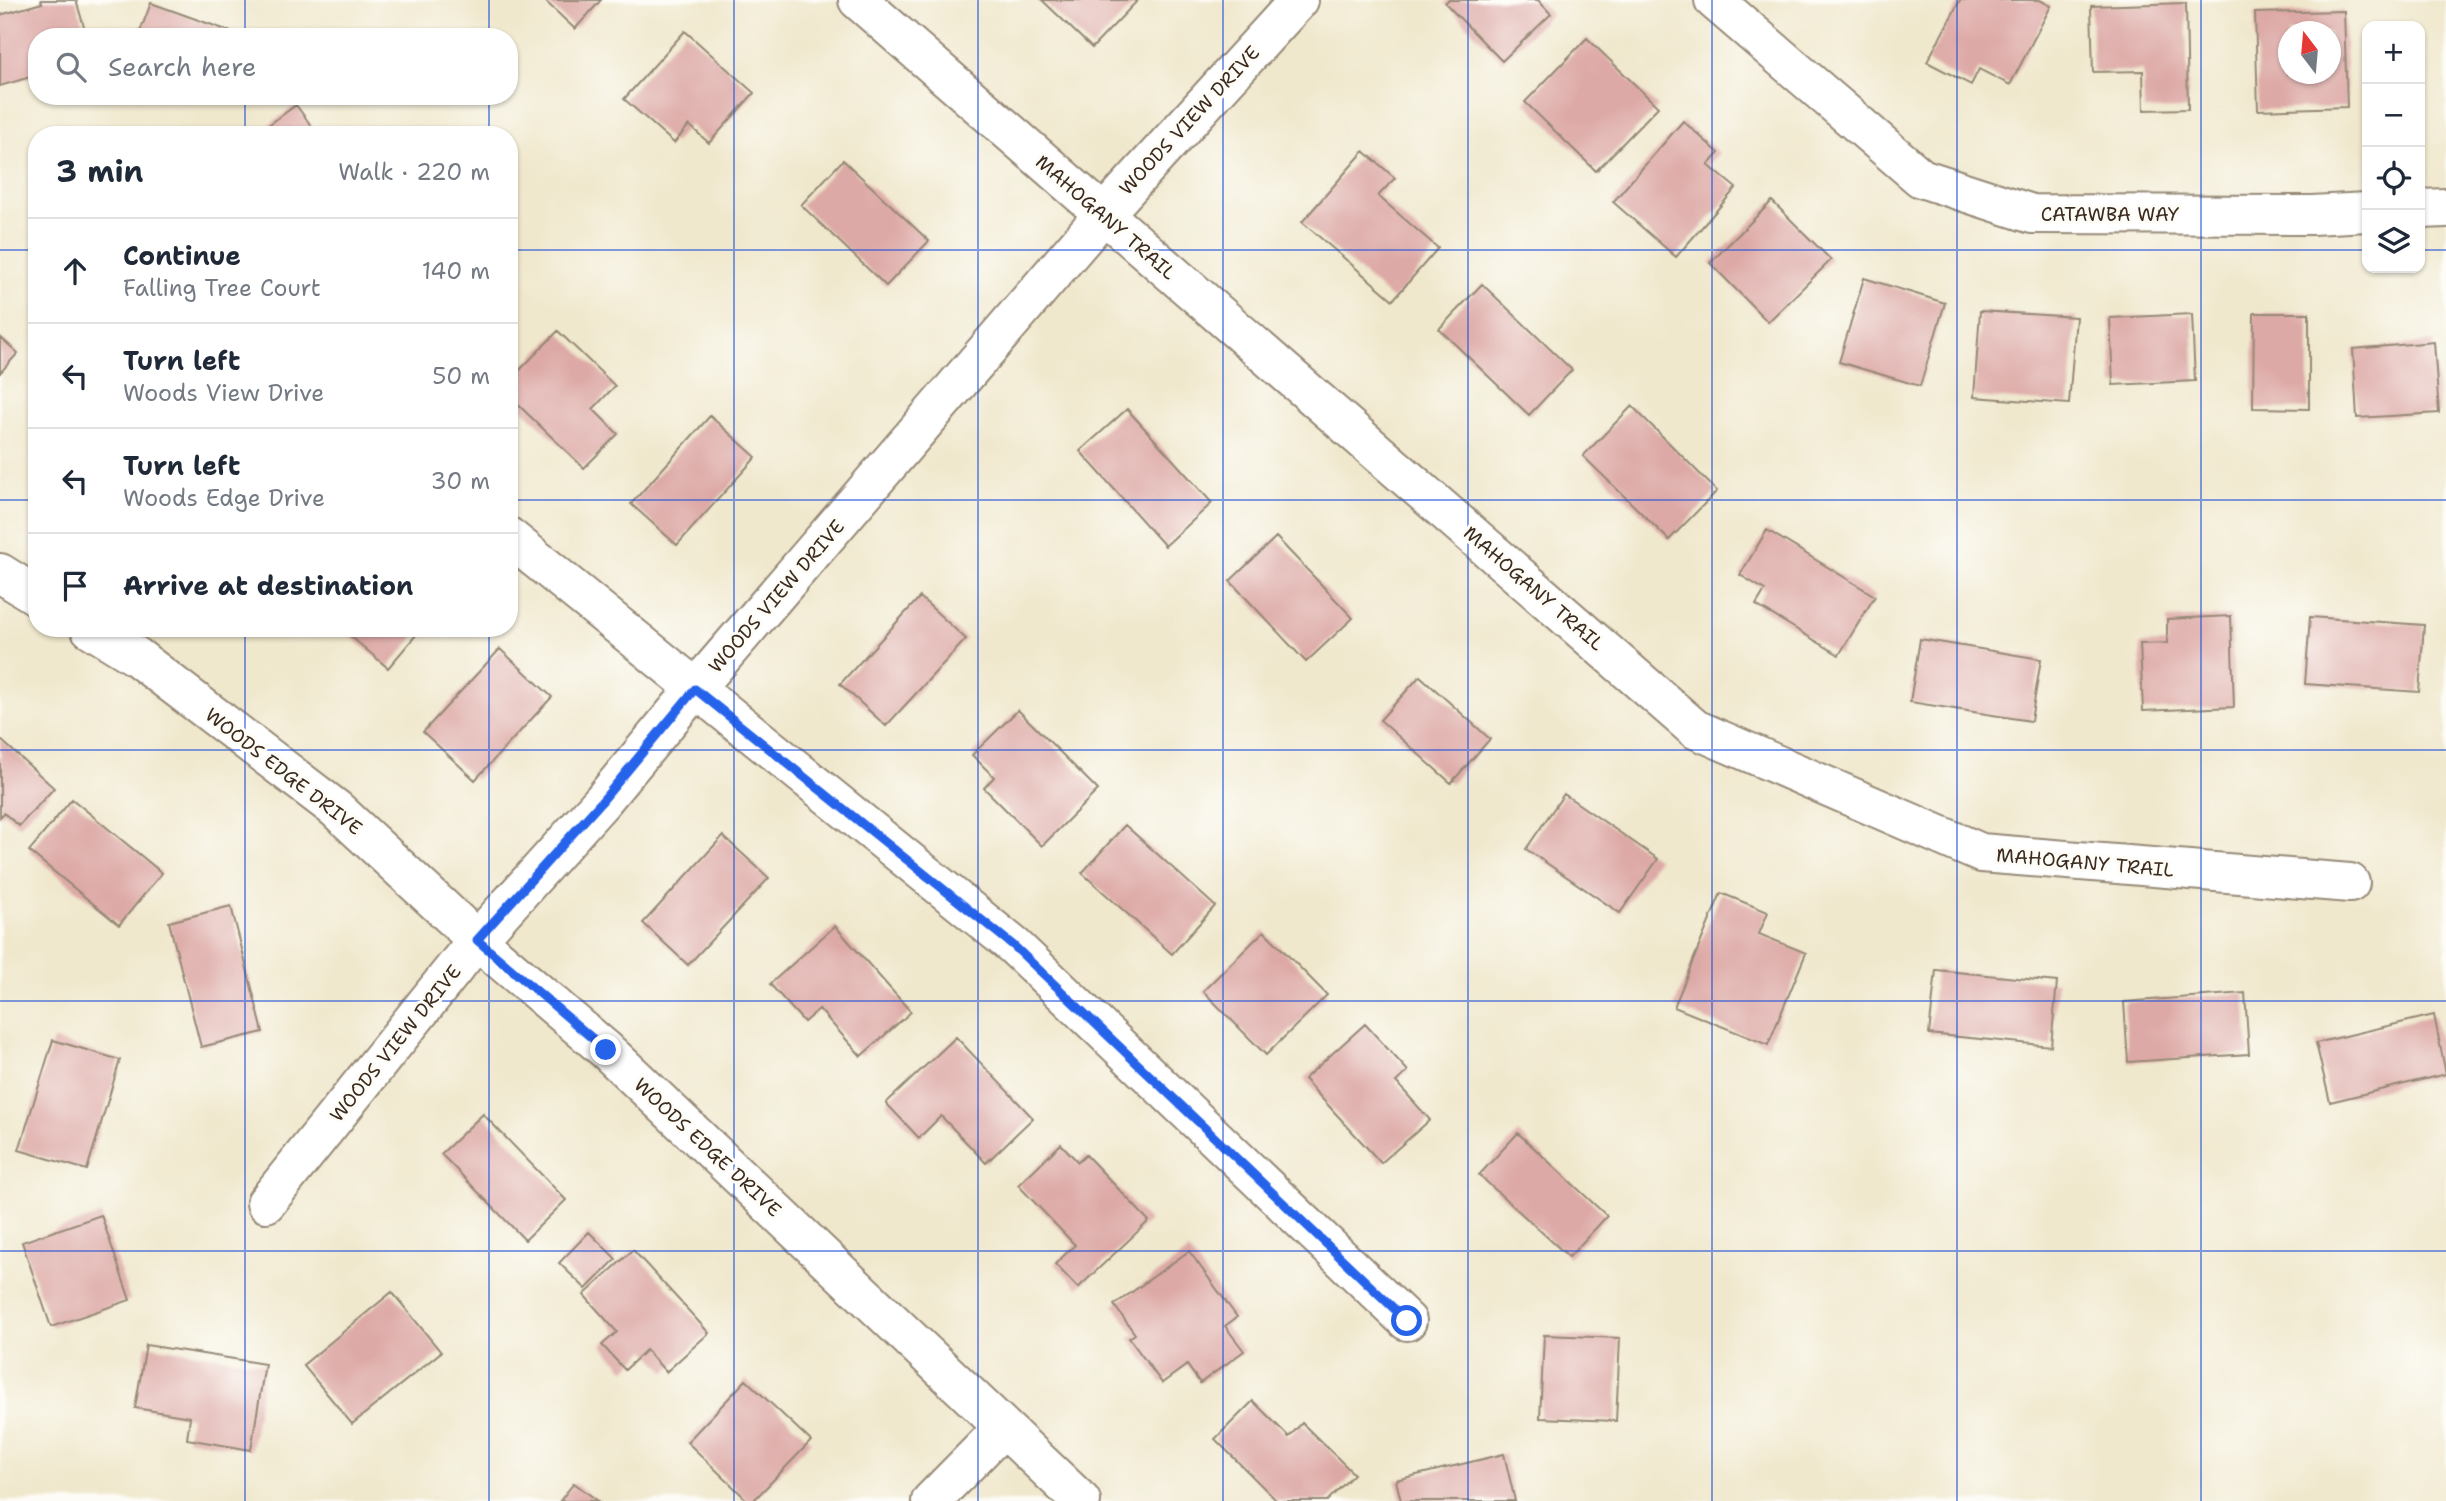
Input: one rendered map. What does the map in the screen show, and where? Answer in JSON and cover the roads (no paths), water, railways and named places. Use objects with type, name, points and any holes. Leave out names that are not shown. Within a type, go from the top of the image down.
[{"type":"street","name":"MAHOGANY TRAIL","points":[[858,0],[1695,729],[1981,853],[2350,883]]},
{"type":"street","name":"WOODS VIEW DRIVE","points":[[266,1203],[477,940],[603,800],[695,689],[1103,215],[1299,0]]},
{"type":"street","name":"CATAWBA WAY","points":[[1728,4],[1921,178],[2032,214],[2312,215],[2362,212]]},
{"type":"street","points":[[2425,209],[2446,208]]},
{"type":"street","points":[[518,544],[1014,946],[1407,1321]]},
{"type":"street","points":[[0,573],[28,590]]},
{"type":"street","name":"WOODS EDGE DRIVE","points":[[105,637],[137,657],[337,809],[477,940],[606,1050],[1081,1501]]},
{"type":"street","points":[[931,1501],[1003,1427]]}]
